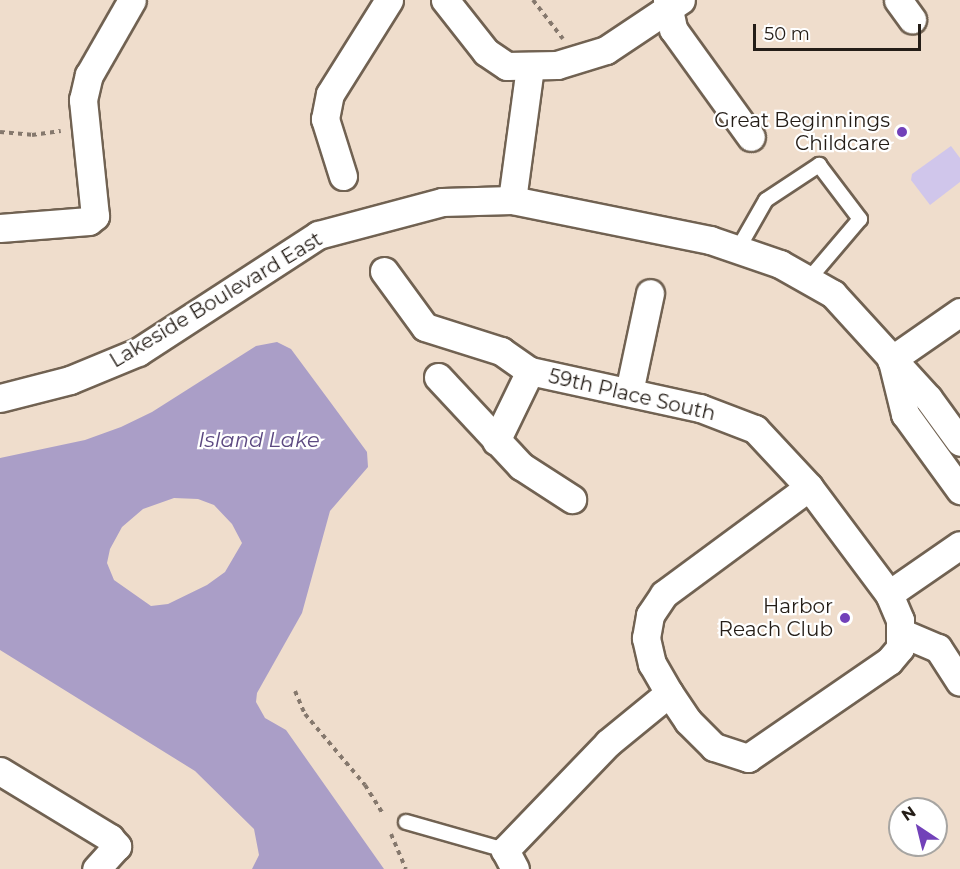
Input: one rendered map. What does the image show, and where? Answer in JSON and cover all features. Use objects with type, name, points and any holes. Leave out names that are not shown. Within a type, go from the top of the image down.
[{"type":"street","points":[[0,228],[89,221],[95,216],[83,100],[89,75],[132,0]]},
{"type":"street","points":[[343,176],[325,119],[330,94],[389,0]]},
{"type":"street","points":[[445,0],[486,52],[507,66],[530,66],[575,60],[606,50],[672,3]]},
{"type":"street","points":[[672,3],[673,29],[751,137]]},
{"type":"street","points":[[512,200],[530,66]]},
{"type":"street","name":"Lakeside Boulevard East","points":[[0,398],[70,380],[138,352],[318,235],[442,202],[512,200],[710,240],[780,264],[833,294],[928,398],[960,442]]},
{"type":"street","name":"59th Place South","points":[[384,271],[425,327],[501,351],[530,371],[700,408],[755,429],[809,487],[889,594],[901,640]]},
{"type":"street","points":[[629,392],[650,293]]},
{"type":"street","points":[[891,360],[960,312]]},
{"type":"street","name":"Lakeside Boulevard East","points":[[891,360],[905,414],[960,490]]},
{"type":"street","points":[[496,441],[530,371]]},
{"type":"street","points":[[438,377],[521,466],[572,499]]},
{"type":"street","points":[[809,487],[659,601],[650,615],[646,638],[652,664],[688,721],[714,747],[747,758],[889,661],[901,640],[938,648],[960,682]]},
{"type":"street","points":[[889,594],[960,545]]},
{"type":"street","points":[[510,859],[608,743],[669,693]]},
{"type":"street","points":[[0,771],[117,846],[96,869]]},
{"type":"lane","points":[[738,249],[766,200],[819,165],[860,219],[808,280]]},
{"type":"lane","points":[[406,822],[510,859]]},
{"type":"path","points":[[533,0],[575,60]]},
{"type":"path","points":[[0,132],[32,135],[84,127]]},
{"type":"path","points":[[295,691],[305,714],[364,785],[383,814]]},
{"type":"shaded area","points":[[951,146],[960,158],[960,182],[930,205],[911,180],[912,174]]},
{"type":"water","name":"Island Lake","points":[[277,342],[291,349],[367,452],[368,467],[330,511],[302,613],[257,693],[256,702],[265,718],[286,730],[384,869],[252,869],[259,855],[254,829],[195,771],[0,650],[0,458],[85,440],[121,427],[152,412],[256,346]],"holes":[[[174,498],[198,499],[214,505],[232,524],[242,543],[225,572],[207,585],[168,604],[151,606],[114,580],[107,563],[110,549],[122,527],[143,509]]]},
{"type":"place","name":"Great Beginnings Childcare","points":[[902,132]]},
{"type":"place","name":"Harbor Reach Club","points":[[845,618]]}]
